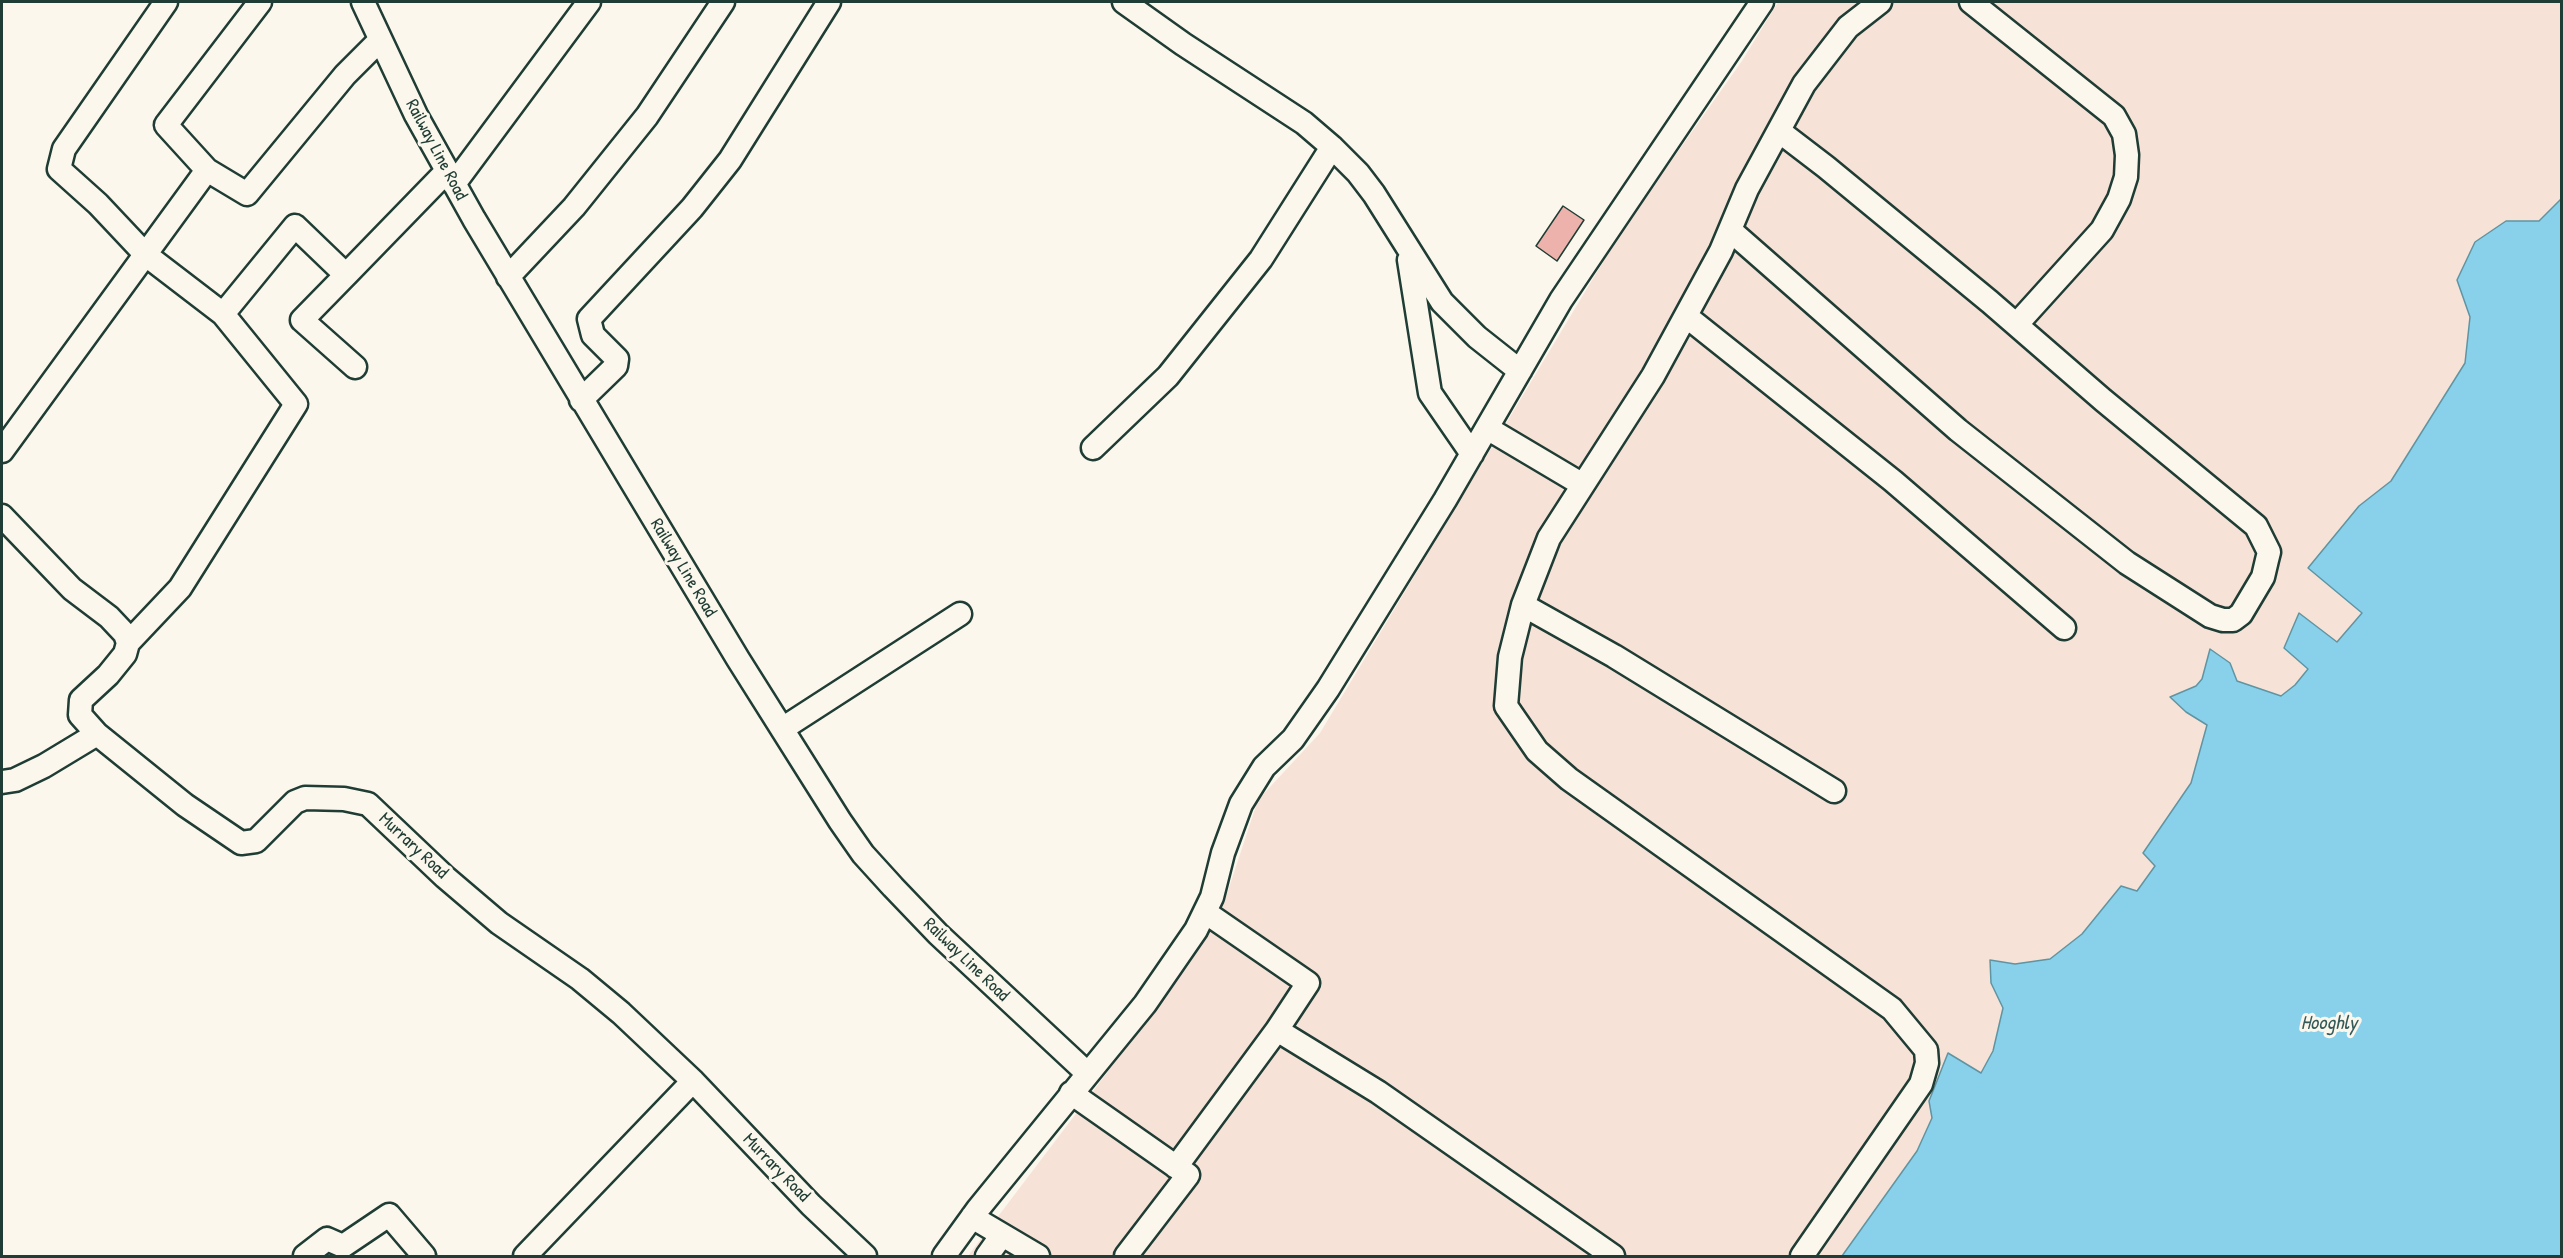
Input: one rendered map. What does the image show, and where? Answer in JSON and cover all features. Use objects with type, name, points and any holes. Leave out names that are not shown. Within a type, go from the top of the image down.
[{"type":"street","points":[[166,2],[64,149],[59,169],[98,204],[146,255],[223,314],[295,226],[346,275]]},
{"type":"street","points":[[260,2],[166,125],[207,170],[247,194],[345,75],[381,40]]},
{"type":"street","name":"Railway Line Road","points":[[363,2],[416,116],[508,277],[782,729],[863,854],[938,934],[1087,1073]]},
{"type":"street","points":[[355,367],[302,320],[346,275],[451,177],[590,2]]},
{"type":"street","points":[[508,277],[574,207],[648,116],[723,2]]},
{"type":"street","points":[[581,400],[616,366],[617,359],[593,335],[589,319],[692,208],[730,160],[829,2]]},
{"type":"street","points":[[1124,2],[1183,44],[1304,123],[1332,147],[1369,187],[1426,279],[1453,315],[1520,371]]},
{"type":"street","points":[[944,1257],[972,1217],[1145,1004],[1196,930],[1241,804],[1264,767],[1293,739],[1328,689],[1472,454],[1561,300],[1762,2]]},
{"type":"street","points":[[1802,1257],[1921,1084],[1927,1063],[1926,1050],[1893,1009],[1569,779],[1537,751],[1506,706],[1510,657],[1522,605],[1549,538],[1653,376],[1722,251],[1747,189],[1804,84],[1848,27],[1880,2]]},
{"type":"street","points":[[1971,2],[2114,116],[2124,134],[2127,155],[2126,177],[2119,199],[2102,230],[2017,324]]},
{"type":"street","points":[[1730,230],[1958,430],[2127,563],[2210,616],[2233,620],[2241,614],[2263,577],[2269,552],[2256,526],[2103,400],[2017,324],[1779,131]]},
{"type":"street","points":[[1093,448],[1168,376],[1211,322],[1261,259],[1332,147]]},
{"type":"street","points":[[2,451],[207,170]]},
{"type":"street","points":[[1407,246],[1430,393],[1472,454]]},
{"type":"street","name":"Murrary Road","points":[[223,314],[296,404],[180,588],[128,643],[125,654],[108,675],[81,700],[80,715],[97,734],[185,805],[241,843],[256,841],[295,802],[305,798],[344,799],[368,804],[499,923],[580,979],[621,1013],[693,1081],[811,1205],[865,1257]]},
{"type":"street","points":[[1686,316],[1893,481],[2064,628]]},
{"type":"street","points":[[1487,428],[1583,484]]},
{"type":"street","points":[[2,516],[72,589],[109,617],[125,634],[128,643]]},
{"type":"street","points":[[1522,605],[1614,656],[1834,790]]},
{"type":"street","points":[[782,729],[960,614]]},
{"type":"street","points":[[2,782],[15,780],[44,766],[97,734]]},
{"type":"street","points":[[1176,1167],[1308,983],[1204,912]]},
{"type":"street","points":[[1276,1030],[1378,1092],[1613,1257]]},
{"type":"street","points":[[525,1257],[693,1081]]},
{"type":"street","points":[[1071,1093],[1188,1175],[1126,1257]]},
{"type":"street","points":[[305,1257],[327,1239],[343,1246],[389,1215],[424,1257]]},
{"type":"street","points":[[972,1217],[1038,1257]]},
{"type":"street","points":[[987,1257],[1002,1236]]},
{"type":"shaded area","points":[[1778,2],[2561,2],[2561,199],[2539,221],[2506,221],[2457,280],[2470,317],[2465,363],[2391,481],[2359,506],[2362,613],[2337,643],[2299,614],[2308,668],[2295,685],[2281,696],[2236,681],[2230,663],[2210,650],[2202,679],[2196,686],[2171,697],[2186,712],[2207,725],[2191,783],[2143,852],[2155,866],[2137,891],[2121,886],[2082,934],[2050,959],[2015,964],[1991,983],[2003,1008],[1993,1051],[1981,1073],[1948,1054],[1929,1101],[1932,1118],[1917,1151],[1842,1256],[968,1256],[1188,966],[1219,918],[1258,800],[1320,733],[1621,232],[1742,61]]},
{"type":"water","name":"Hooghly","points":[[2561,199],[2561,1256],[1842,1256],[1917,1151],[1932,1118],[1929,1101],[1948,1053],[1981,1073],[1993,1051],[2003,1008],[1991,983],[1990,960],[2015,964],[2050,959],[2082,934],[2121,886],[2137,891],[2155,866],[2143,853],[2191,783],[2207,725],[2186,712],[2170,697],[2196,686],[2202,679],[2210,649],[2230,663],[2237,681],[2281,696],[2295,685],[2308,669],[2284,648],[2299,613],[2337,642],[2362,613],[2308,568],[2359,506],[2391,481],[2465,363],[2470,317],[2457,280],[2475,242],[2506,221],[2539,221]]},
{"type":"building","points":[[1563,206],[1584,220],[1557,261],[1536,246]]}]
